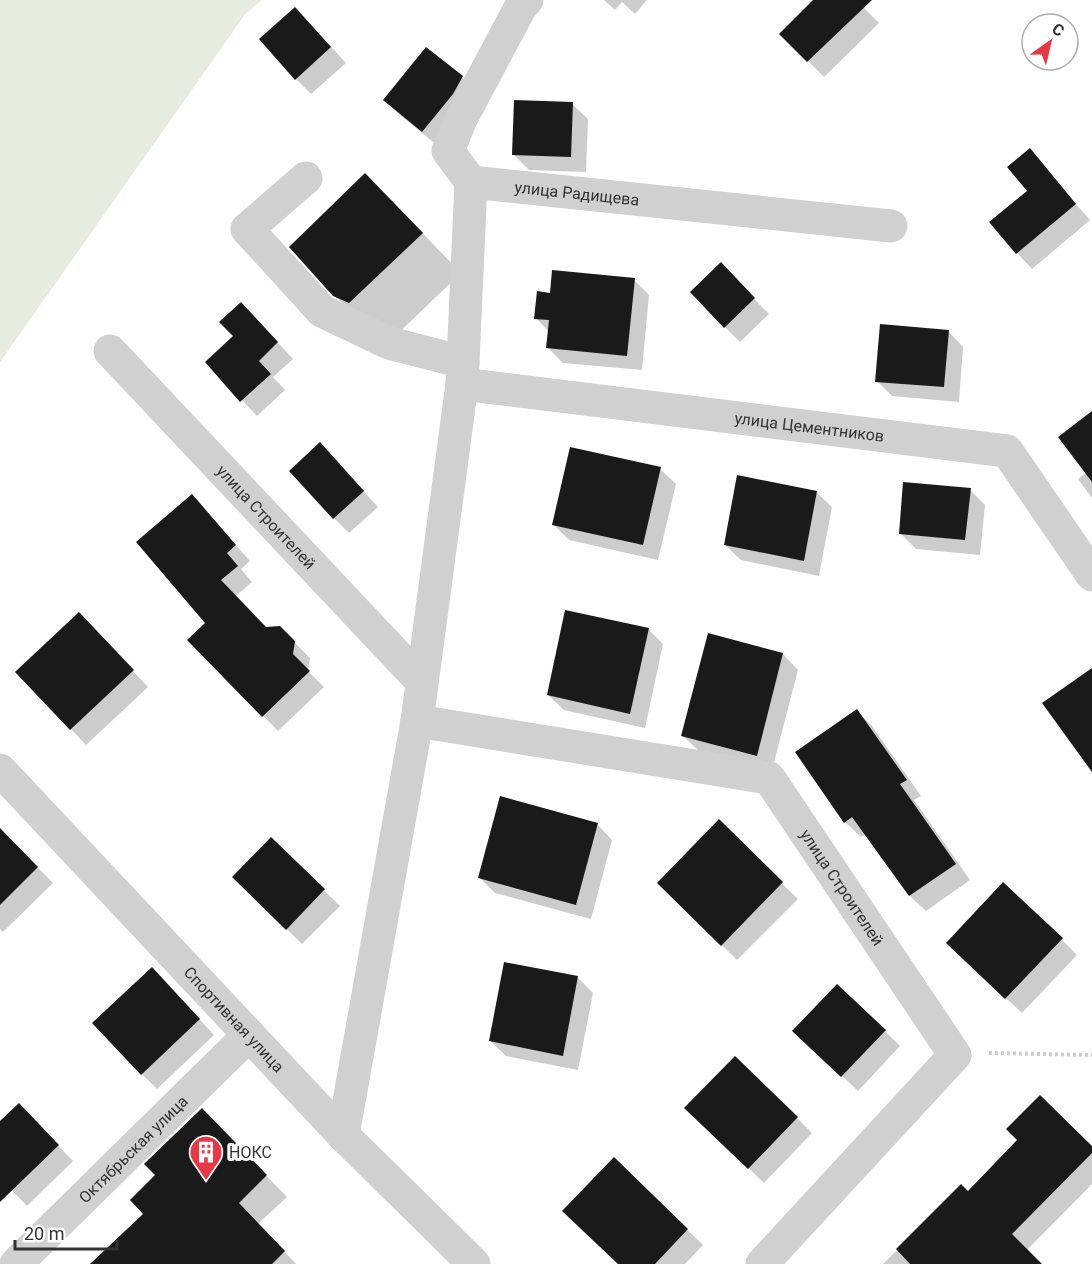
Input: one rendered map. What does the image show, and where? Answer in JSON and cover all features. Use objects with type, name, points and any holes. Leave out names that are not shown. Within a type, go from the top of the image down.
[{"type":"street","points":[[343,1135],[417,721],[462,373],[471,182],[448,151],[461,119],[520,8],[527,0]]},
{"type":"street","name":"улица Цементников","points":[[306,178],[247,229],[322,311],[389,343],[462,373],[1007,451],[1092,575]]},
{"type":"street","name":"улица Радищева","points":[[471,182],[891,226]]},
{"type":"street","name":"улица Строителей","points":[[110,351],[422,682]]},
{"type":"street","name":"улица Строителей","points":[[417,721],[769,778],[955,1055]]},
{"type":"street","name":"Спортивная улица","points":[[0,770],[343,1135],[474,1264]]},
{"type":"street","name":"Октябрьская улица","points":[[16,1264],[249,1035]]},
{"type":"street","points":[[762,1264],[955,1055]]},
{"type":"path","points":[[955,1055],[1005,1053],[1092,1055]]},
{"type":"shaded area","points":[[0,0],[262,0],[246,13],[0,362]]},
{"type":"building","points":[[813,0],[872,0],[807,62],[779,34]]},
{"type":"building","points":[[295,7],[331,47],[295,80],[259,39]]},
{"type":"building","points":[[426,47],[463,76],[453,94],[422,132],[383,100]]},
{"type":"building","points":[[514,100],[573,102],[571,157],[512,155]]},
{"type":"building","points":[[1030,148],[1076,204],[1016,254],[989,222],[1027,191],[1007,167]]},
{"type":"building","points":[[365,173],[423,233],[349,303],[333,296],[289,247]]},
{"type":"building","points":[[721,262],[755,298],[724,328],[690,292]]},
{"type":"building","points":[[552,270],[635,278],[627,356],[546,348],[549,320],[534,319],[537,291],[550,293]]},
{"type":"building","points":[[241,302],[278,342],[259,361],[271,374],[240,402],[205,362],[233,336],[219,322]]},
{"type":"building","points":[[880,324],[949,330],[944,387],[875,382]]},
{"type":"building","points":[[1092,411],[1092,482],[1058,437]]},
{"type":"building","points":[[320,442],[364,491],[333,519],[289,471]]},
{"type":"building","points":[[570,447],[661,467],[643,545],[552,525]]},
{"type":"building","points":[[737,475],[817,491],[804,561],[724,545]]},
{"type":"building","points":[[903,482],[971,488],[965,540],[899,534]]},
{"type":"building","points":[[192,494],[236,545],[227,553],[238,566],[221,580],[266,627],[280,626],[295,641],[293,654],[310,671],[262,717],[187,640],[205,623],[136,542]]},
{"type":"building","points":[[565,610],[649,628],[630,714],[547,695]]},
{"type":"building","points":[[79,612],[134,670],[70,730],[15,672]]},
{"type":"building","points":[[708,633],[783,653],[757,756],[681,736]]},
{"type":"building","points":[[1092,668],[1092,772],[1042,703]]},
{"type":"building","points":[[857,709],[907,780],[900,784],[956,864],[909,896],[852,817],[844,823],[795,752]]},
{"type":"building","points":[[500,796],[598,823],[576,905],[478,878]]},
{"type":"building","points":[[719,819],[783,882],[721,946],[657,883]]},
{"type":"building","points":[[0,828],[38,867],[0,905]]},
{"type":"building","points":[[271,837],[325,889],[286,930],[232,877]]},
{"type":"building","points":[[1003,882],[1063,938],[1005,999],[946,943]]},
{"type":"building","points":[[504,962],[578,976],[563,1056],[489,1041]]},
{"type":"building","points":[[152,967],[200,1019],[141,1075],[92,1023]]},
{"type":"building","points":[[837,984],[886,1030],[841,1077],[792,1031]]},
{"type":"building","points":[[735,1056],[798,1117],[748,1169],[684,1108]]},
{"type":"building","points":[[1040,1095],[1092,1146],[1092,1153],[1012,1234],[1042,1264],[910,1264],[896,1249],[961,1184],[968,1191],[1017,1140],[1006,1129]]},
{"type":"building","points":[[19,1103],[59,1145],[0,1202],[0,1121]]},
{"type":"building","name":"НОКС","points":[[202,1108],[267,1175],[239,1203],[285,1251],[272,1264],[90,1264],[143,1214],[130,1200],[155,1175],[144,1164]]},
{"type":"building","points":[[614,1157],[688,1229],[655,1264],[618,1264],[562,1211]]},
{"type":"place","name":"НОКС","points":[[206,1181]]}]
